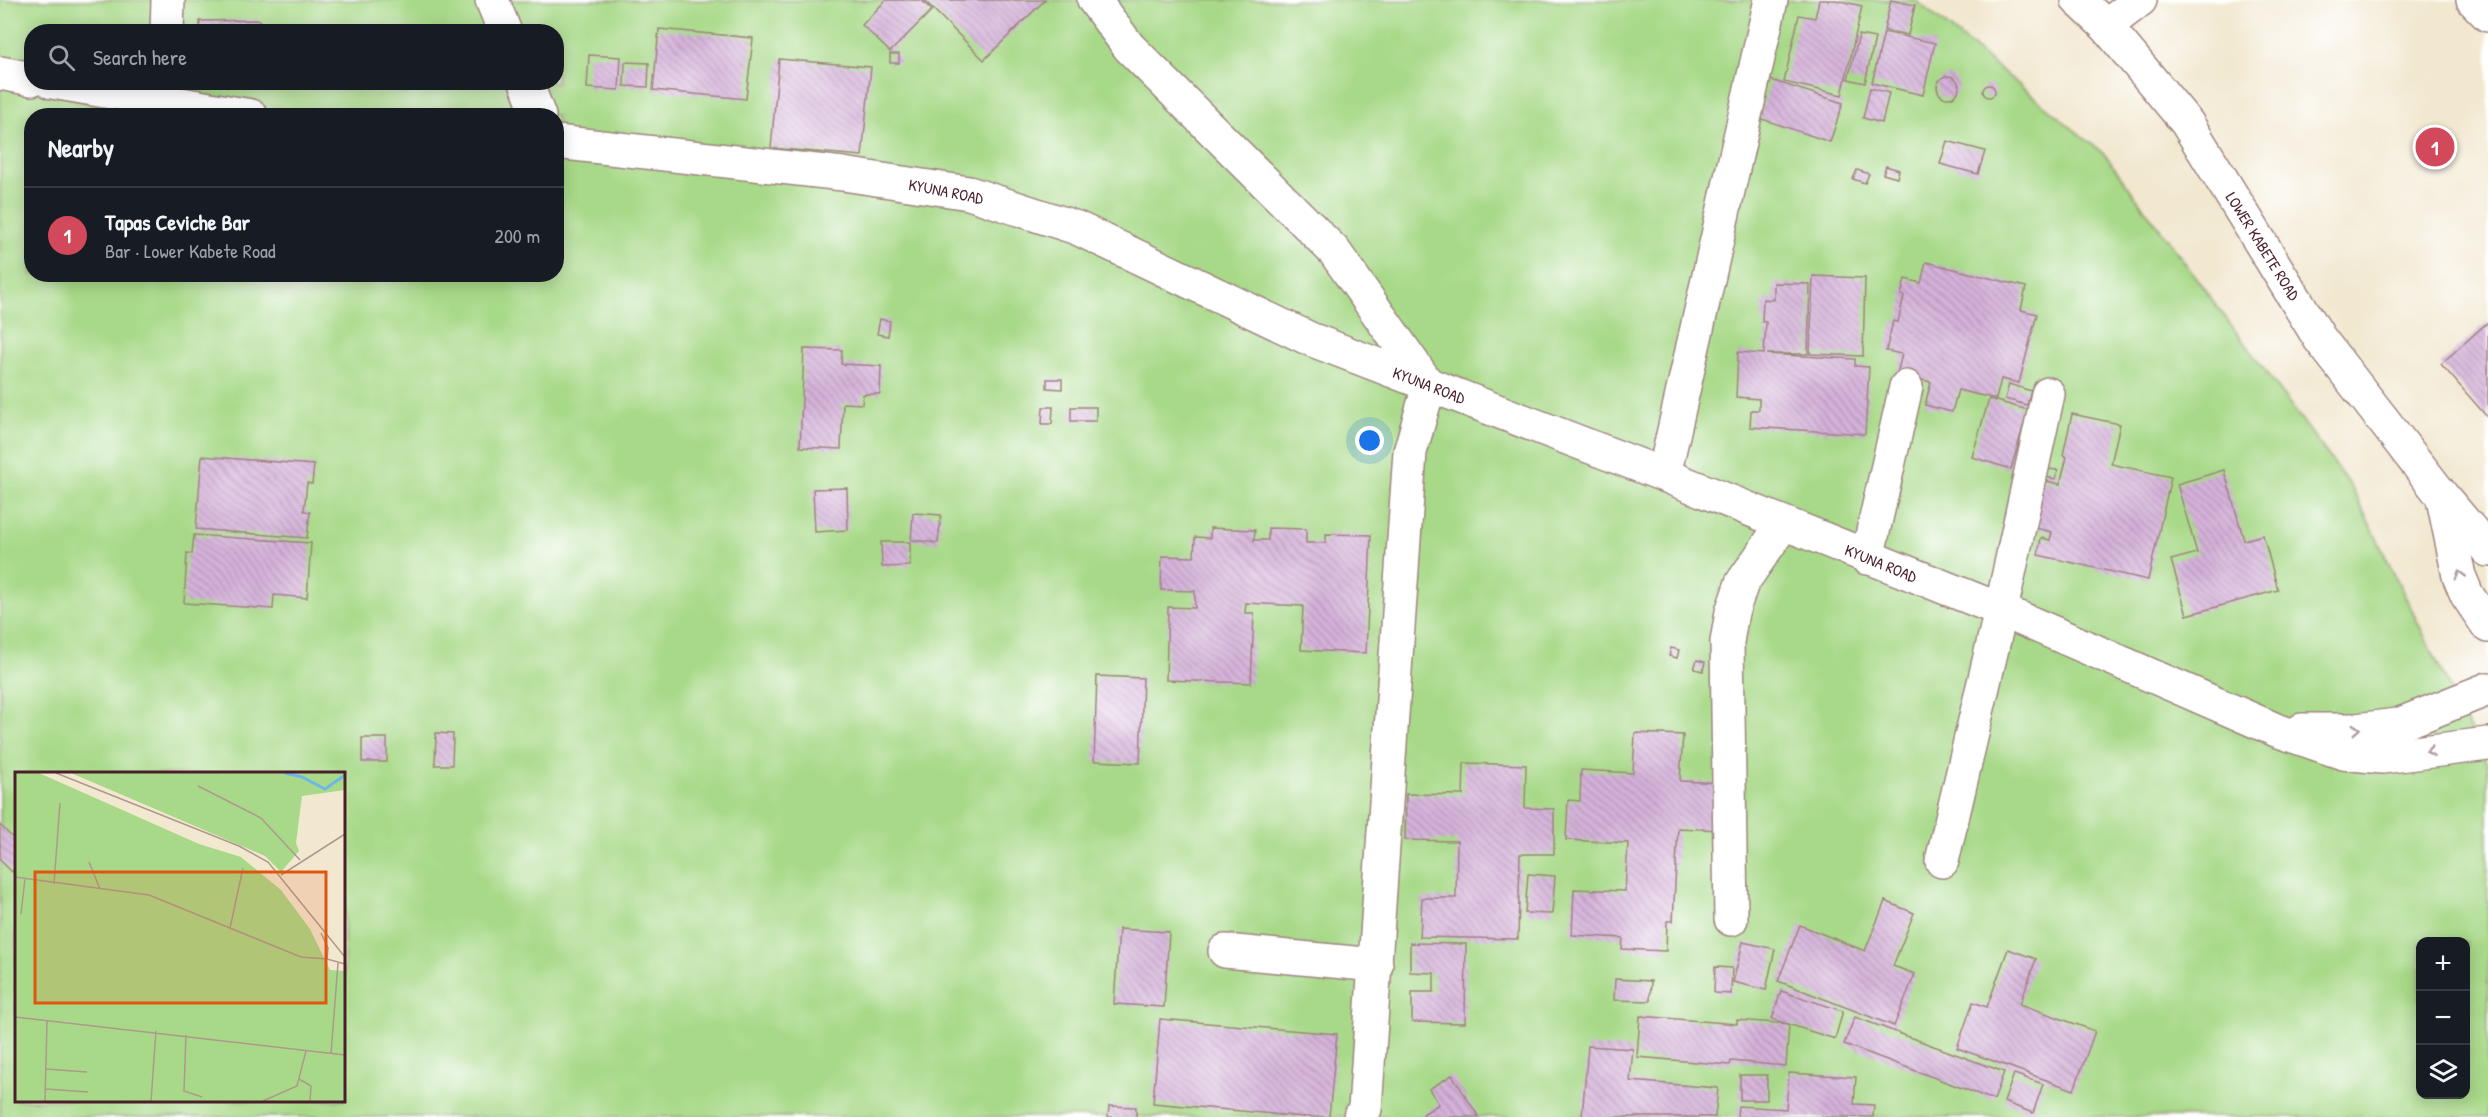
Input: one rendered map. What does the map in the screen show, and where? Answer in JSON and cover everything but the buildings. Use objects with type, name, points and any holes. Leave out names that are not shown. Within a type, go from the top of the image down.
[{"type":"main road","points":[[166,24],[168,0]]},
{"type":"main road","points":[[492,0],[502,24]]},
{"type":"main road","points":[[1094,0],[1129,47],[1334,251],[1429,386],[1410,452],[1376,965],[1365,1109],[1360,1117]]},
{"type":"main road","points":[[1664,476],[1771,0]]},
{"type":"main road","name":"LOWER KABETE ROAD","points":[[2078,0],[2106,26],[2187,123],[2320,339],[2443,497],[2488,550]]},
{"type":"main road","points":[[2106,26],[2140,0]]},
{"type":"main road","points":[[2473,0],[2488,15]]},
{"type":"main road","points":[[0,73],[24,78]]},
{"type":"main road","points":[[141,90],[163,92],[222,108]]},
{"type":"main road","points":[[529,90],[536,108]]},
{"type":"main road","name":"KYUNA ROAD","points":[[564,143],[843,174],[969,193],[1077,228],[1310,339],[2001,610],[2276,730],[2343,753],[2382,757],[2488,744]]},
{"type":"main road","points":[[1867,558],[1906,387]]},
{"type":"main road","points":[[1942,861],[2001,610],[2048,394]]},
{"type":"main road","points":[[2443,497],[2459,576],[2467,595],[2488,626]]},
{"type":"main road","points":[[1731,919],[1727,642],[1732,612],[1742,583],[1783,524]]},
{"type":"main road","points":[[2276,730],[2356,730],[2398,724],[2488,688],[2488,720]]},
{"type":"main road","points":[[1225,951],[1376,965]]},
{"type":"green space","points":[[0,0],[1915,0],[2105,155],[2352,488],[2488,766],[2488,1117],[0,1117]]},
{"type":"place","name":"Tapas Ceviche Bar","points":[[2435,147]]}]
